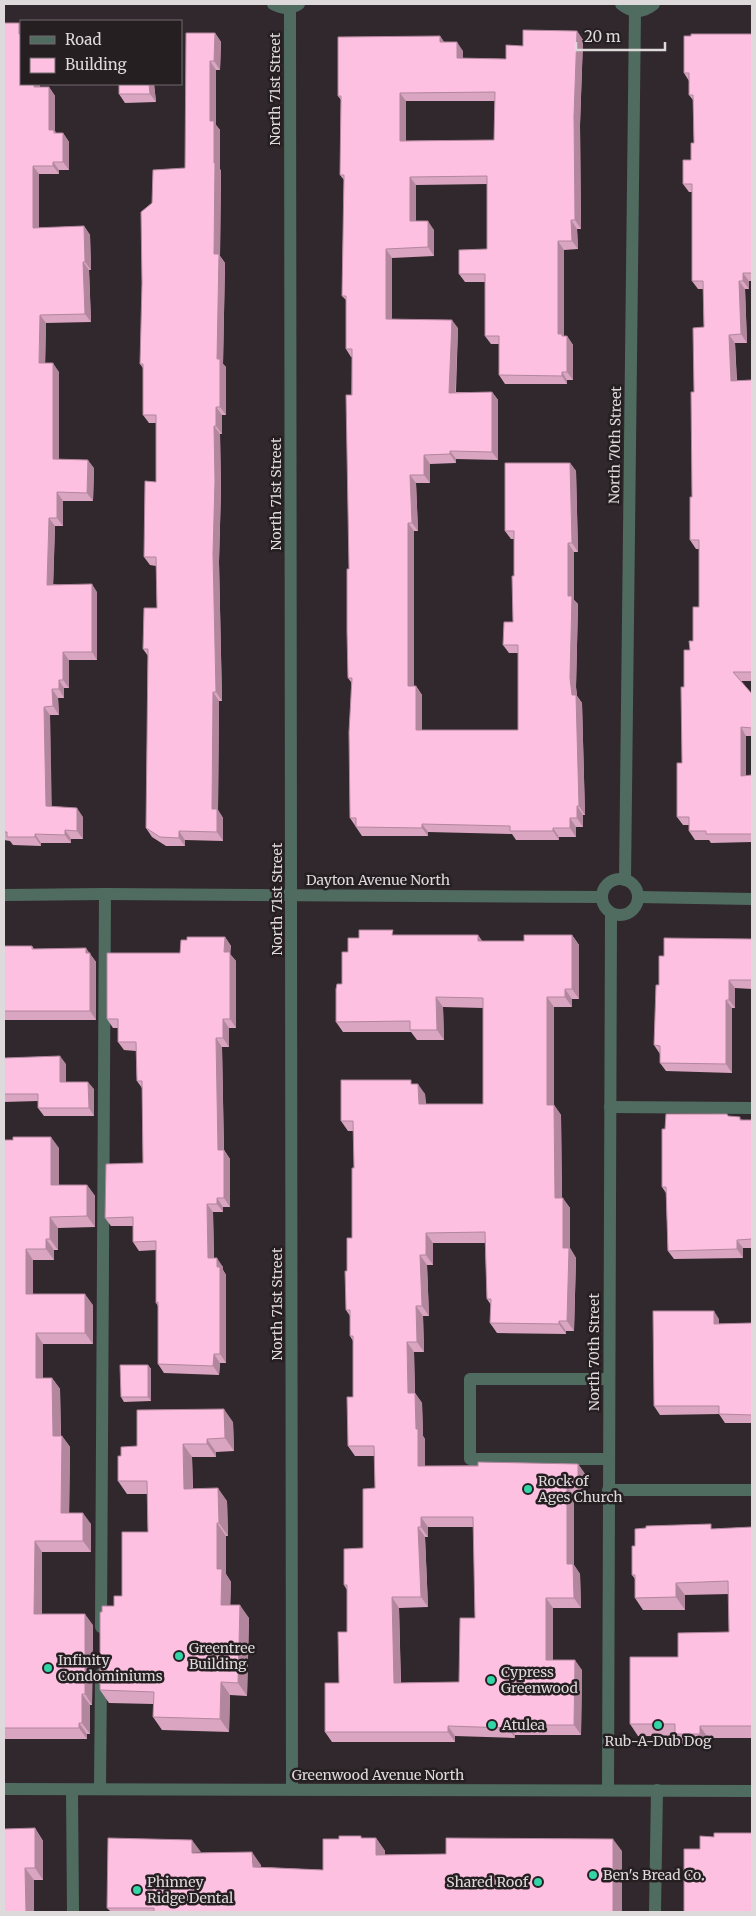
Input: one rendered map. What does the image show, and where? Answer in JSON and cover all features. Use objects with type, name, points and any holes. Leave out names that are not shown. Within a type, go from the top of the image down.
[{"type":"street","points":[[273,4],[279,7],[295,6]]},
{"type":"street","points":[[621,4],[635,11],[642,11],[654,4]]},
{"type":"street","name":"North 71st Street","points":[[292,1789],[292,895],[295,6]]},
{"type":"street","name":"North 70th Street","points":[[625,880],[635,11]]},
{"type":"street","points":[[613,880],[625,880],[634,886],[638,897],[634,909],[624,916],[611,914],[603,904],[604,888],[613,880]]},
{"type":"street","points":[[101,1640],[105,894]]},
{"type":"street","name":"Dayton Avenue North","points":[[4,895],[602,896]]},
{"type":"street","points":[[638,897],[752,900]]},
{"type":"street","name":"North 70th Street","points":[[608,1790],[611,914]]},
{"type":"street","points":[[610,1107],[752,1108]]},
{"type":"street","points":[[609,1379],[470,1379],[470,1459],[609,1459]]},
{"type":"street","points":[[608,1490],[752,1490]]},
{"type":"street","points":[[100,1789],[101,1660]]},
{"type":"street","name":"Greenwood Avenue North","points":[[4,1789],[752,1791]]},
{"type":"street","points":[[72,1790],[72,1912]]},
{"type":"street","points":[[655,1912],[657,1790]]},
{"type":"building","points":[[4,23],[19,23],[20,85],[49,87],[49,130],[54,130],[54,133],[63,133],[63,162],[53,162],[53,166],[33,166],[33,228],[84,226],[85,314],[40,315],[39,363],[53,363],[53,459],[88,460],[87,493],[57,492],[57,518],[49,518],[47,585],[92,584],[92,652],[63,652],[63,680],[59,680],[59,689],[52,689],[53,706],[44,707],[46,806],[77,808],[77,831],[65,830],[65,835],[35,834],[35,837],[7,837],[7,832],[4,832]]},
{"type":"building","points":[[523,30],[577,31],[574,116],[575,220],[571,220],[572,241],[558,241],[558,334],[567,336],[567,372],[562,372],[562,376],[499,375],[499,336],[485,336],[485,274],[459,274],[459,250],[487,249],[487,176],[410,177],[410,221],[428,221],[428,247],[386,249],[386,319],[452,320],[449,393],[492,392],[492,452],[450,451],[450,454],[424,455],[424,475],[410,475],[412,523],[408,523],[408,686],[416,686],[416,730],[518,730],[518,645],[503,645],[504,622],[513,622],[512,576],[514,576],[514,531],[505,531],[505,463],[570,463],[572,543],[568,543],[568,596],[572,596],[570,678],[572,695],[576,695],[579,806],[577,806],[577,818],[570,818],[570,828],[553,828],[553,831],[510,831],[510,826],[422,824],[422,828],[356,827],[356,818],[350,818],[349,732],[352,678],[348,678],[347,632],[347,569],[349,569],[346,395],[352,395],[352,349],[346,349],[346,296],[342,296],[344,175],[340,175],[341,96],[338,96],[338,37],[440,36],[440,42],[457,42],[457,58],[506,59],[506,45],[523,46]],"holes":[[[495,92],[494,140],[400,141],[400,93]]]},
{"type":"building","points":[[186,33],[215,33],[214,61],[210,61],[210,121],[214,121],[214,254],[219,254],[217,359],[220,359],[220,407],[216,407],[216,426],[214,426],[213,554],[216,692],[213,692],[212,809],[217,809],[217,832],[179,831],[179,838],[160,837],[146,828],[148,649],[143,649],[144,608],[157,608],[156,557],[144,557],[145,481],[156,482],[156,415],[143,415],[143,364],[140,364],[141,212],[152,203],[153,170],[185,168]]},
{"type":"building","points":[[691,34],[752,34],[752,273],[743,273],[743,281],[739,281],[741,334],[729,335],[731,381],[752,380],[752,672],[733,672],[752,694],[752,728],[741,727],[741,776],[752,775],[752,834],[706,834],[706,831],[689,831],[689,817],[677,817],[677,763],[682,763],[681,687],[684,687],[684,650],[690,650],[689,641],[693,641],[693,607],[699,607],[699,540],[690,540],[690,497],[692,497],[691,392],[694,392],[693,328],[704,327],[703,281],[692,281],[692,184],[683,184],[683,160],[691,160],[691,143],[694,143],[693,95],[689,95],[689,73],[684,73],[684,36],[691,36]]},
{"type":"building","points":[[119,85],[149,85],[150,94],[119,94]]},
{"type":"building","points":[[359,930],[393,930],[392,935],[478,935],[478,941],[524,941],[524,935],[572,935],[572,989],[565,989],[565,997],[547,997],[547,1105],[554,1105],[555,1198],[563,1198],[563,1248],[569,1248],[567,1321],[559,1321],[559,1324],[490,1323],[491,1299],[487,1299],[485,1232],[426,1233],[426,1255],[420,1255],[422,1306],[416,1306],[417,1342],[407,1342],[408,1393],[415,1393],[416,1429],[418,1429],[418,1466],[478,1466],[478,1462],[578,1464],[578,1486],[567,1486],[567,1564],[573,1564],[574,1598],[546,1598],[546,1660],[575,1660],[574,1725],[508,1725],[508,1728],[448,1726],[448,1732],[325,1732],[325,1683],[339,1683],[338,1632],[347,1632],[347,1585],[344,1585],[344,1549],[363,1548],[363,1489],[375,1488],[374,1446],[348,1446],[347,1397],[353,1397],[353,1336],[350,1336],[350,1310],[346,1310],[345,1271],[347,1271],[347,1238],[352,1238],[352,1168],[354,1168],[353,1121],[341,1121],[341,1080],[411,1080],[411,1084],[418,1084],[419,1104],[483,1104],[483,998],[436,997],[437,1030],[410,1030],[410,1021],[336,1022],[336,989],[337,984],[342,984],[342,952],[348,952],[348,938],[359,938]],"holes":[[[421,1517],[473,1517],[475,1618],[460,1618],[459,1682],[394,1683],[392,1597],[421,1597],[418,1527],[421,1527]]]},
{"type":"building","points":[[187,937],[225,937],[224,952],[230,952],[230,1019],[223,1019],[223,1038],[216,1038],[218,1150],[224,1150],[224,1198],[217,1198],[217,1204],[207,1204],[208,1258],[217,1258],[217,1267],[220,1267],[220,1354],[214,1354],[213,1366],[158,1364],[156,1241],[133,1242],[133,1217],[105,1218],[106,1164],[143,1163],[142,1081],[137,1081],[136,1042],[118,1042],[118,1019],[107,1019],[107,953],[180,953],[181,940],[187,940]]},
{"type":"building","points":[[664,938],[752,939],[752,980],[729,980],[729,1000],[726,1000],[726,1064],[660,1063],[660,1046],[654,1045],[656,985],[659,985],[659,956],[664,956]]},
{"type":"building","points":[[4,946],[32,946],[32,949],[86,948],[86,953],[90,953],[90,1011],[4,1011]]},
{"type":"building","points":[[60,1056],[60,1082],[88,1082],[89,1108],[38,1108],[38,1094],[4,1094],[4,1058]]},
{"type":"building","points":[[666,1114],[727,1114],[728,1116],[740,1117],[740,1120],[752,1120],[752,1239],[737,1240],[737,1249],[668,1251],[666,1187],[662,1187],[662,1129],[665,1129]]},
{"type":"building","points":[[13,1137],[51,1137],[51,1185],[87,1185],[87,1216],[50,1217],[50,1239],[46,1239],[46,1249],[26,1249],[26,1294],[85,1294],[85,1333],[36,1333],[36,1378],[52,1378],[53,1436],[62,1436],[61,1513],[83,1513],[83,1541],[35,1541],[34,1614],[85,1614],[85,1694],[82,1694],[82,1723],[79,1723],[79,1728],[4,1728],[4,1140],[13,1140]]},
{"type":"building","points":[[653,1311],[714,1311],[714,1324],[752,1323],[752,1415],[719,1414],[719,1406],[654,1406]]},
{"type":"building","points":[[120,1365],[148,1365],[148,1397],[121,1397]]},
{"type":"building","points":[[224,1409],[225,1438],[207,1439],[207,1444],[183,1444],[184,1489],[218,1488],[217,1569],[222,1569],[221,1605],[240,1605],[238,1683],[221,1682],[220,1719],[153,1717],[154,1692],[100,1690],[100,1612],[102,1612],[102,1606],[114,1606],[114,1596],[122,1596],[122,1532],[148,1532],[147,1481],[118,1481],[118,1456],[121,1456],[121,1447],[137,1446],[137,1410]]},
{"type":"building","points":[[711,1524],[711,1529],[752,1527],[752,1726],[700,1726],[700,1734],[675,1734],[675,1724],[630,1724],[630,1657],[678,1657],[678,1633],[729,1632],[728,1581],[676,1583],[676,1597],[635,1598],[635,1575],[632,1575],[632,1546],[635,1546],[635,1529],[646,1528],[646,1526]]},
{"type":"building","points":[[35,1828],[35,1868],[25,1868],[26,1912],[4,1912],[4,1829]]},
{"type":"building","points":[[714,1833],[752,1833],[752,1912],[684,1912],[684,1849],[700,1849],[700,1836],[714,1837]]},
{"type":"building","points":[[339,1836],[376,1838],[376,1855],[446,1854],[446,1838],[613,1839],[613,1912],[154,1912],[154,1908],[107,1908],[108,1838],[192,1840],[192,1853],[252,1852],[253,1867],[323,1870],[323,1839],[339,1839]]},
{"type":"place","name":"Rock of Ages Church","points":[[528,1489]]},
{"type":"place","name":"Greentree Building","points":[[179,1656]]},
{"type":"place","name":"Infinity Condominiums","points":[[48,1668]]},
{"type":"place","name":"Cypress Greenwood","points":[[491,1680]]},
{"type":"place","name":"Atulea","points":[[492,1725]]},
{"type":"place","name":"Rub-A-Dub Dog","points":[[658,1725]]},
{"type":"place","name":"Ben's Bread Co.","points":[[593,1875]]},
{"type":"place","name":"Shared Roof","points":[[538,1882]]},
{"type":"place","name":"Phinney Ridge Dental","points":[[137,1890]]}]
